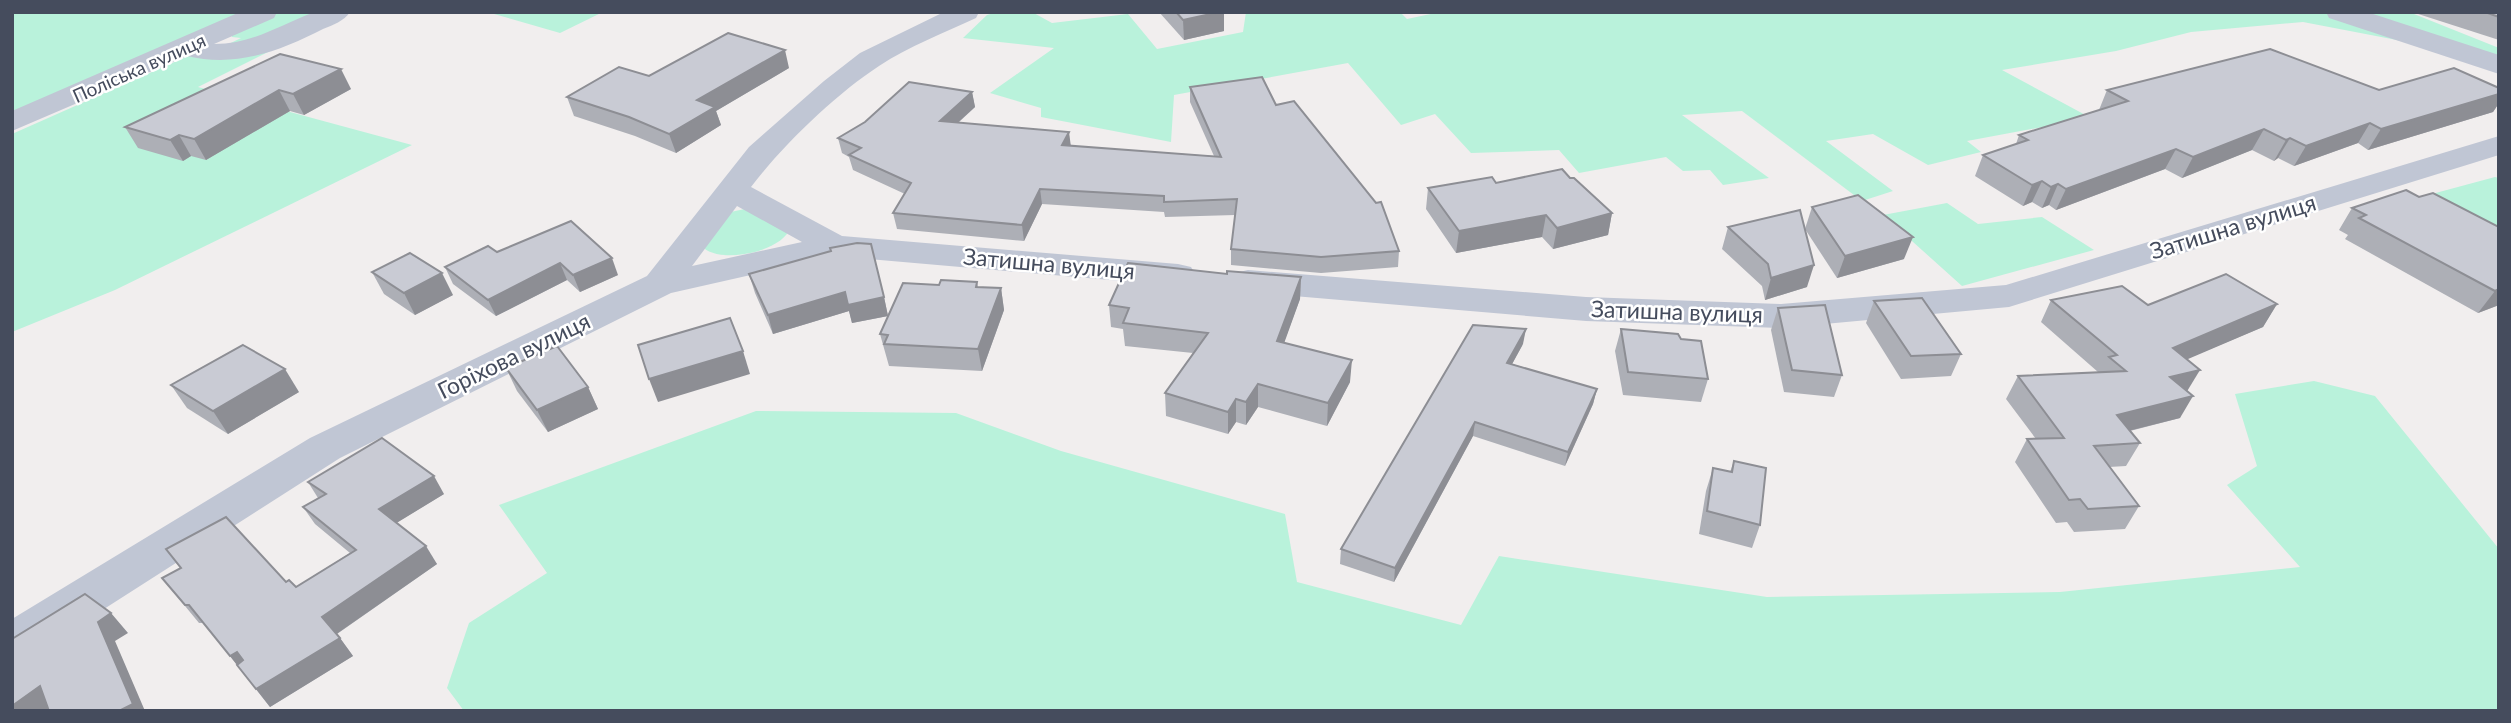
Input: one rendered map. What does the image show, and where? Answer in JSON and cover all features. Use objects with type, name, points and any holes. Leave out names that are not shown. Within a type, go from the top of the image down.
[{"type":"street","name":"Поліська вулиця","points":[[12,122],[264,12]]},
{"type":"street","points":[[188,47],[218,55],[261,48],[337,12]]},
{"type":"street","name":"Горіхова вулиця","points":[[12,643],[325,448],[660,284],[760,154],[834,87],[870,59],[966,12]]},
{"type":"street","points":[[2339,12],[2499,65]]},
{"type":"street","name":"Затишна вулиця","points":[[660,284],[834,246],[1586,309],[1781,316],[2009,296],[2499,145]]},
{"type":"street","name":"Затишна вулиця","points":[[732,190],[834,246]]},
{"type":"green space","points":[[12,12],[250,12],[12,119]]},
{"type":"green space","points":[[270,12],[348,12],[198,87],[412,145],[115,290],[12,332],[12,134],[188,56],[200,58],[241,38],[232,37],[231,30]]},
{"type":"green space","points":[[487,12],[603,12],[560,33]]},
{"type":"green space","points":[[997,12],[1032,12],[1052,23],[1128,14],[1157,49],[1243,32],[1246,12],[1400,12],[1407,19],[1440,12],[2328,12],[2402,41],[2303,22],[2191,32],[2116,51],[2002,70],[2091,118],[1967,141],[1981,152],[1928,165],[1873,134],[1826,141],[1893,191],[1862,201],[1742,111],[1682,115],[1769,178],[1723,185],[1710,170],[1683,171],[1666,157],[1579,173],[1559,150],[1471,153],[1435,114],[1401,125],[1348,63],[1174,95],[1171,142],[1041,117],[1041,108],[990,93],[1054,48],[963,38],[987,15]]},
{"type":"green space","points":[[2361,12],[2409,12],[2499,48],[2499,57]]},
{"type":"green space","points":[[2499,178],[2499,245],[2417,198]]},
{"type":"green space","points":[[1947,203],[1978,224],[2042,217],[2094,250],[1962,286],[1883,215]]},
{"type":"green space","points":[[754,207],[790,228],[785,236],[763,249],[734,255],[720,255],[701,245],[726,213]]},
{"type":"green space","points":[[2314,381],[2375,396],[2499,549],[2499,711],[464,711],[447,688],[469,623],[547,573],[499,505],[756,411],[956,413],[1061,451],[1285,514],[1297,582],[1461,625],[1499,556],[1767,597],[2060,592],[2300,567],[2227,485],[2257,466],[2235,394]]},
{"type":"building","points":[[1176,12],[1220,12],[1183,20]]},
{"type":"building","points":[[2485,12],[2499,12],[2499,17]]},
{"type":"building","points":[[728,33],[785,50],[697,100],[715,107],[669,134],[629,117],[567,97],[619,67],[649,76]]},
{"type":"building","points":[[2270,49],[2379,90],[2454,68],[2499,88],[2499,94],[2381,129],[2370,123],[2306,146],[2264,129],[2193,157],[2176,149],[2066,189],[2058,184],[2051,187],[2042,181],[2032,185],[1983,155],[2028,140],[2019,135],[2128,101],[2107,90]]},
{"type":"building","points":[[280,54],[341,69],[293,94],[279,90],[194,139],[179,135],[170,140],[125,127]]},
{"type":"building","points":[[1262,77],[1276,105],[1294,101],[1376,203],[1381,202],[1399,251],[1321,257],[1231,249],[1237,199],[1164,202],[1164,196],[1040,189],[1022,225],[893,213],[911,183],[849,155],[861,148],[838,138],[865,122],[909,82],[972,92],[940,121],[1069,132],[1062,145],[1221,157],[1190,87]]},
{"type":"building","points":[[1562,169],[1612,213],[1557,228],[1546,215],[1459,231],[1428,188],[1492,177],[1496,183]]},
{"type":"building","points":[[2406,190],[2419,197],[2433,193],[2499,227],[2499,289],[2495,291],[2359,218],[2366,215],[2352,208]]},
{"type":"building","points":[[1858,195],[1913,237],[1845,256],[1812,207]]},
{"type":"building","points":[[1800,210],[1814,265],[1771,278],[1768,264],[1728,227]]},
{"type":"building","points":[[571,221],[612,258],[573,275],[560,263],[488,300],[445,267],[488,246],[497,252]]},
{"type":"building","points":[[857,243],[871,244],[884,297],[848,305],[845,292],[768,315],[749,274],[831,251],[830,248]]},
{"type":"building","points":[[410,253],[442,273],[404,293],[372,272]]},
{"type":"building","points":[[1128,263],[1227,274],[1227,271],[1301,277],[1277,341],[1352,360],[1328,403],[1258,384],[1246,402],[1236,399],[1228,412],[1165,393],[1208,333],[1123,323],[1129,308],[1109,305]]},
{"type":"building","points":[[2226,274],[2277,304],[2173,348],[2200,370],[2170,377],[2193,396],[2117,415],[2140,443],[2094,446],[2139,506],[2088,509],[2080,499],[2069,500],[2027,439],[2064,438],[2018,376],[2126,371],[2109,357],[2117,355],[2051,300],[2122,286],[2148,305]]},
{"type":"building","points":[[941,280],[977,282],[976,287],[1001,288],[978,349],[884,344],[888,335],[880,334],[903,283],[939,285]]},
{"type":"building","points":[[1922,298],[1961,354],[1911,356],[1874,301]]},
{"type":"building","points":[[1825,305],[1842,375],[1792,370],[1778,308]]},
{"type":"building","points":[[730,318],[743,351],[649,379],[638,345]]},
{"type":"building","points":[[1473,325],[1526,329],[1507,363],[1597,389],[1568,452],[1475,422],[1395,568],[1341,549]]},
{"type":"building","points":[[1621,329],[1678,334],[1681,339],[1701,341],[1708,379],[1628,372]]},
{"type":"building","points":[[243,345],[285,369],[213,411],[171,385]]},
{"type":"building","points":[[557,346],[588,387],[537,410],[506,368]]},
{"type":"building","points":[[382,438],[434,476],[379,509],[426,546],[322,617],[340,638],[256,689],[237,665],[243,660],[237,652],[230,656],[189,605],[185,605],[162,578],[181,568],[166,549],[226,517],[286,582],[289,580],[296,587],[356,550],[303,507],[326,494],[308,482]]},
{"type":"building","points":[[1734,461],[1766,468],[1760,525],[1707,511],[1713,468],[1732,472]]},
{"type":"building","points":[[85,594],[111,613],[98,622],[133,704],[119,711],[49,711],[40,686],[12,706],[12,639]]}]
